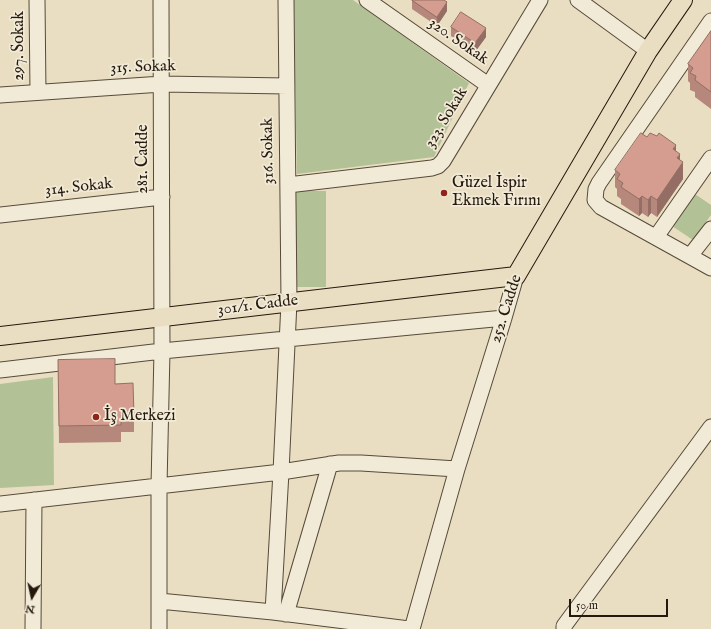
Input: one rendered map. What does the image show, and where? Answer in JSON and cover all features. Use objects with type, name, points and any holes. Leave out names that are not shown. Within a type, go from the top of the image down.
[{"type":"main road","name":"252. Cadde","points":[[516,276],[648,51],[684,0]]},
{"type":"main road","name":"301/1. Cadde","points":[[0,336],[516,276]]},
{"type":"street","name":"297. Sokak","points":[[37,0],[38,92]]},
{"type":"street","name":"281. Cadde","points":[[159,629],[159,486],[162,351],[162,0]]},
{"type":"street","name":"316. Sokak","points":[[280,613],[281,472],[289,302],[286,0]]},
{"type":"street","name":"320. Sokak","points":[[367,0],[488,86]]},
{"type":"street","name":"323. Sokak","points":[[288,185],[432,168],[438,166],[540,0]]},
{"type":"street","points":[[578,0],[648,51]]},
{"type":"street","points":[[711,21],[596,189],[595,200],[601,206],[711,268]]},
{"type":"street","name":"315. Sokak","points":[[0,95],[162,84],[287,86]]},
{"type":"street","points":[[656,237],[711,158]]},
{"type":"street","name":"314. Sokak","points":[[0,215],[162,197]]},
{"type":"street","points":[[690,256],[711,228]]},
{"type":"street","name":"252. Cadde","points":[[410,629],[516,276]]},
{"type":"street","points":[[0,370],[162,351],[504,318]]},
{"type":"street","points":[[564,629],[564,626],[711,427]]},
{"type":"street","points":[[0,504],[281,472],[330,464],[362,463],[457,469]]},
{"type":"street","points":[[280,613],[330,464]]},
{"type":"street","points":[[33,629],[34,500]]},
{"type":"street","points":[[159,601],[280,613],[410,629]]},
{"type":"green space","points":[[294,0],[353,0],[469,83],[434,157],[297,174]]},
{"type":"green space","points":[[296,191],[326,191],[326,287],[296,287]]},
{"type":"green space","points":[[695,194],[711,205],[711,215],[693,240],[672,226]]},
{"type":"green space","points":[[53,377],[54,485],[0,488],[0,384]]},
{"type":"building","points":[[412,0],[444,0],[447,2],[437,17]]},
{"type":"building","points":[[461,12],[486,28],[475,43],[451,27]]},
{"type":"building","points":[[711,31],[711,92],[695,80],[696,76],[690,73],[693,68],[688,64]]},
{"type":"building","points":[[641,133],[647,137],[650,133],[657,136],[659,133],[676,145],[673,149],[680,154],[677,158],[683,162],[657,200],[651,196],[648,200],[642,196],[639,199],[621,187],[623,183],[617,179],[620,174],[615,170]]},
{"type":"building","name":"İş Merkezi","points":[[115,359],[115,384],[133,383],[134,415],[121,415],[121,425],[59,426],[58,360]]},
{"type":"place","name":"Güzel İspir Ekmek Fırını","points":[[444,193]]},
{"type":"place","name":"İş Merkezi","points":[[96,417]]}]
